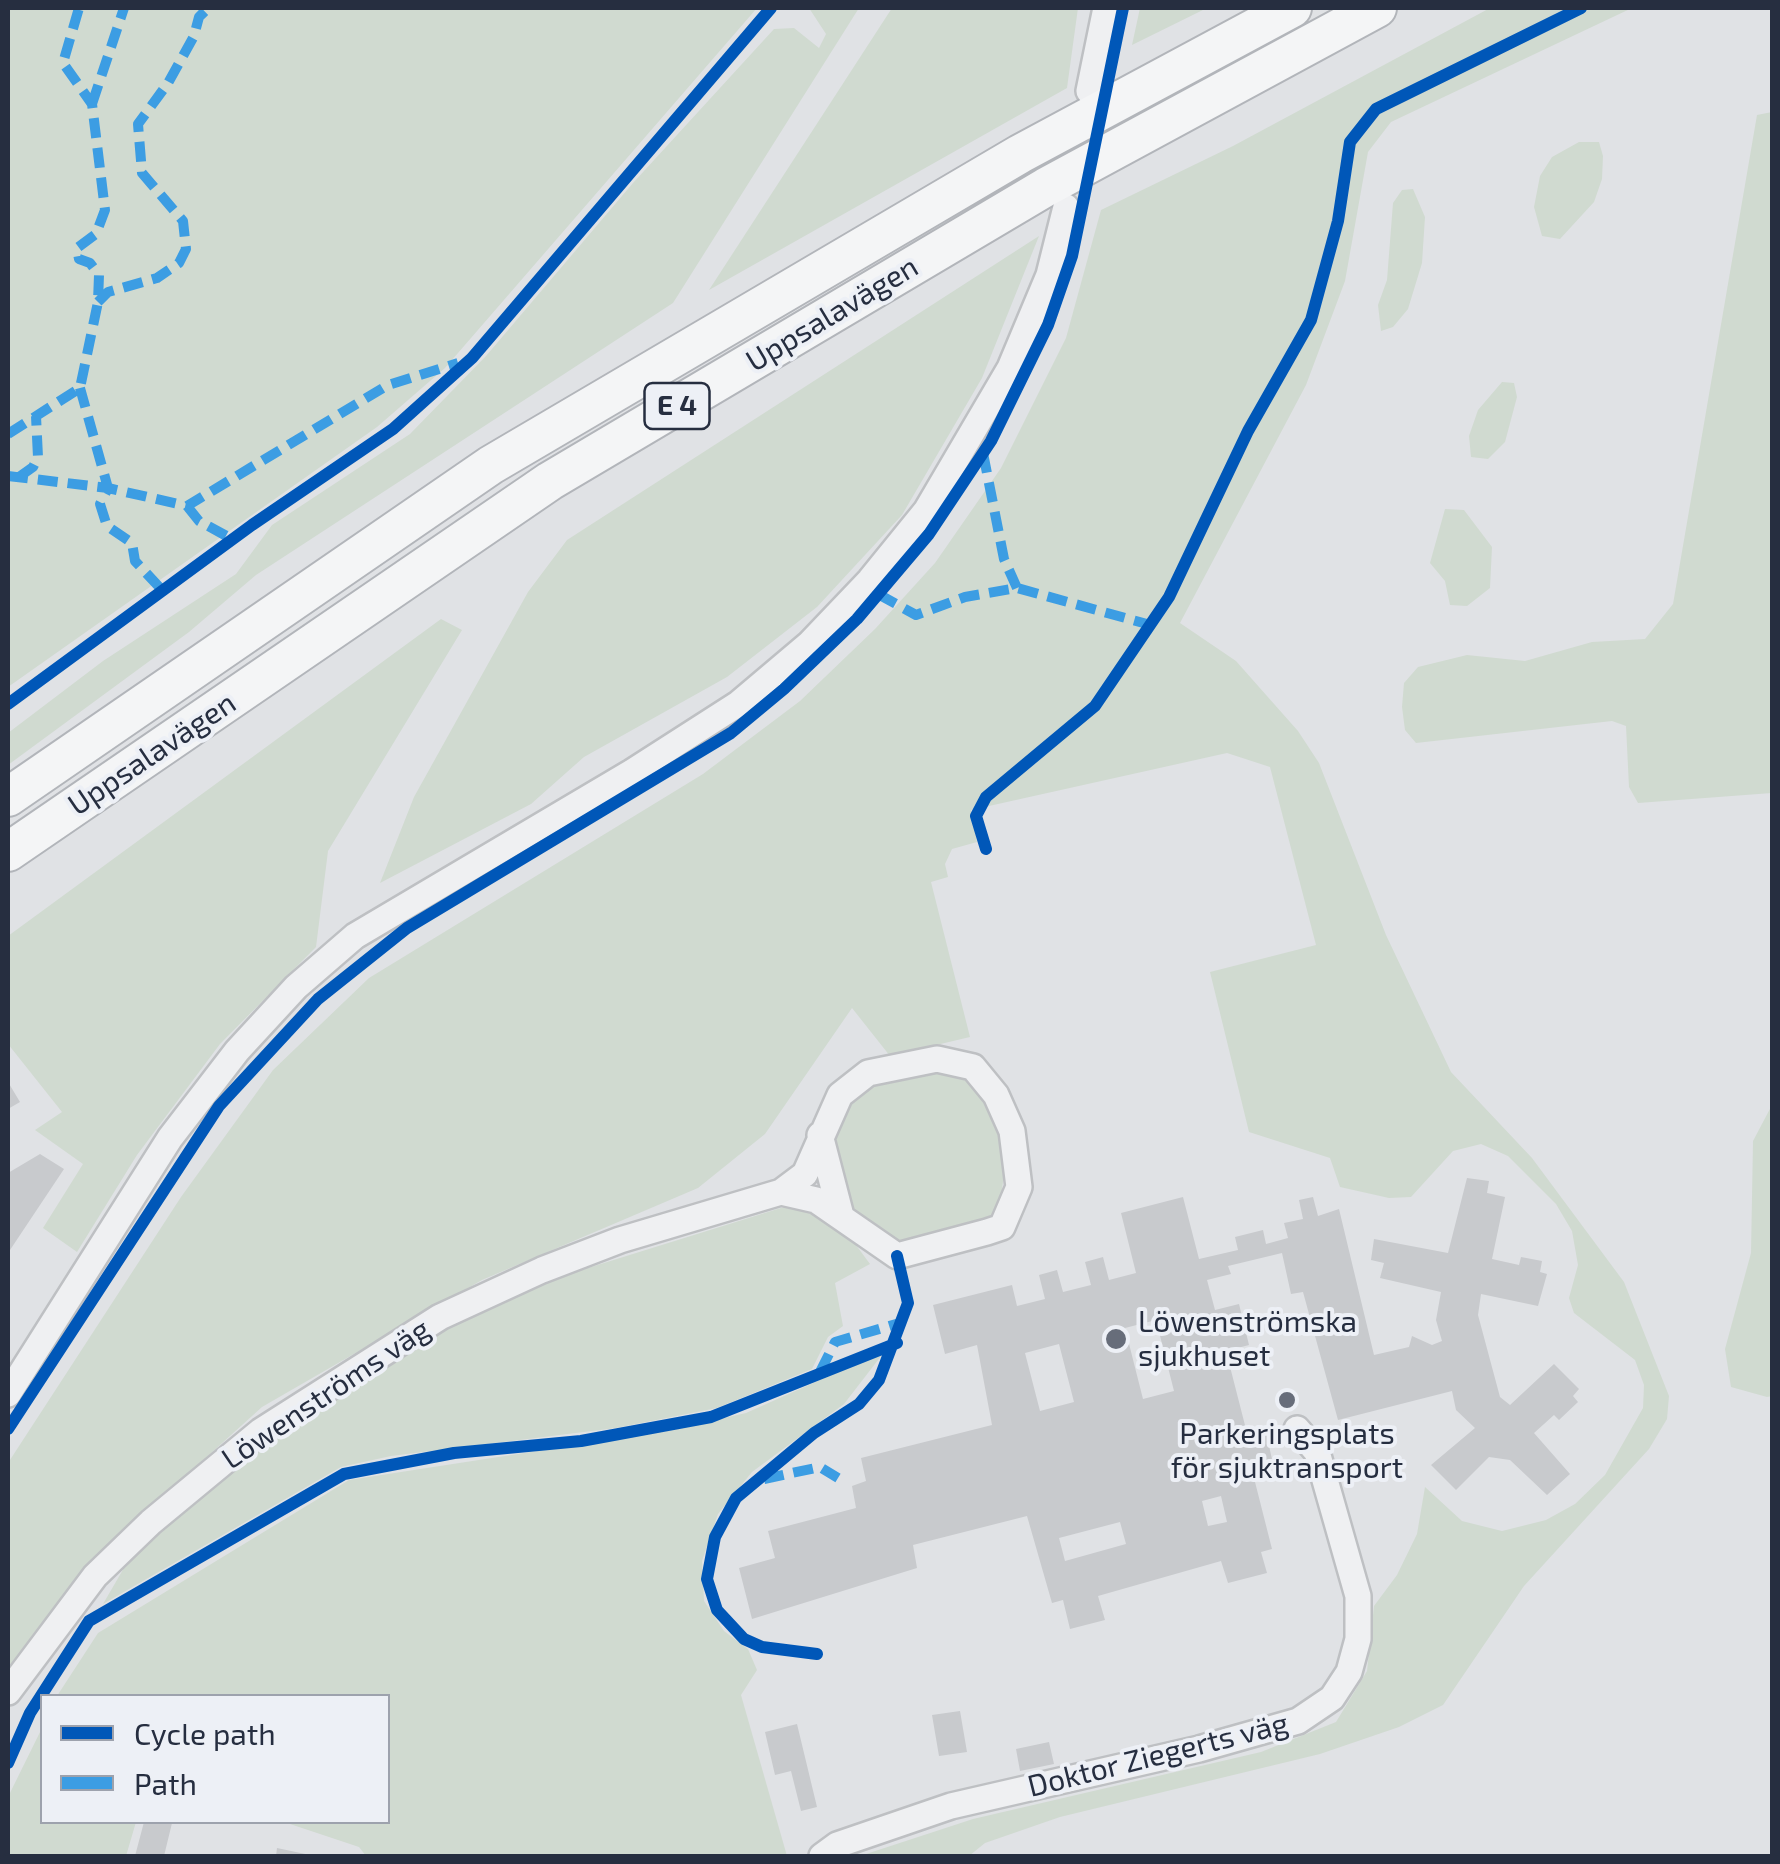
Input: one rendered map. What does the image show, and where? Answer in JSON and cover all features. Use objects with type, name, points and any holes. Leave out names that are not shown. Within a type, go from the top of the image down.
[{"type":"highway","name":"Uppsalavägen","points":[[8,797],[490,464],[1020,154],[1292,8]]},
{"type":"highway","name":"Uppsalavägen","points":[[8,852],[550,481],[1046,187],[1376,8]]},
{"type":"street","points":[[1089,91],[1106,8]]},
{"type":"street","points":[[8,1394],[170,1138],[237,1051],[296,987],[356,936],[632,772],[738,704],[809,644],[870,580],[926,511],[1010,368],[1049,275],[1066,207]]},
{"type":"street","points":[[938,1059],[973,1067],[996,1095],[1012,1131],[1019,1188],[1002,1227],[897,1256],[816,1200],[781,1192],[805,1174],[840,1095],[868,1073],[938,1059]]},
{"type":"street","points":[[820,1135],[841,1216]]},
{"type":"street","name":"Löwenströms väg","points":[[8,1692],[96,1576],[151,1522],[261,1430],[352,1370],[440,1317],[542,1270],[620,1240],[781,1192]]},
{"type":"street","name":"Doktor Ziegerts väg","points":[[822,1856],[837,1845],[950,1806],[1199,1749],[1298,1721],[1332,1698],[1349,1672],[1358,1639],[1358,1596],[1317,1452],[1296,1429]]},
{"type":"shaded area","points":[[8,8],[757,8],[445,368],[377,427],[8,687]]},
{"type":"shaded area","points":[[809,8],[859,8],[673,303],[256,575],[189,632],[8,765],[8,733],[103,661],[236,574],[272,525],[410,434],[486,356],[633,183],[774,29],[794,28],[819,48],[826,34]]},
{"type":"shaded area","points":[[892,8],[1078,8],[1067,88],[709,290]]},
{"type":"shaded area","points":[[1140,8],[1207,8],[1132,45]]},
{"type":"shaded area","points":[[1490,8],[1632,8],[1391,122],[1368,152],[1345,281],[1306,385],[1180,623],[1236,661],[1298,731],[1319,763],[1386,935],[1451,1072],[1532,1158],[1624,1282],[1669,1396],[1667,1419],[1649,1449],[1524,1586],[1443,1705],[1399,1727],[1320,1754],[1060,1817],[985,1843],[969,1856],[860,1856],[973,1819],[1261,1752],[1336,1722],[1367,1671],[1374,1606],[1397,1575],[1417,1534],[1425,1487],[1462,1521],[1502,1531],[1546,1520],[1575,1504],[1605,1475],[1643,1408],[1644,1385],[1635,1360],[1574,1313],[1569,1298],[1578,1265],[1572,1231],[1556,1204],[1508,1156],[1481,1144],[1453,1151],[1411,1197],[1389,1198],[1340,1187],[1330,1158],[1249,1132],[1210,972],[1316,945],[1270,767],[1227,753],[971,810],[977,842],[952,849],[945,864],[948,877],[931,882],[970,1037],[890,1056],[852,1008],[765,1134],[698,1188],[482,1280],[262,1407],[95,1558],[8,1669],[8,1463],[181,1197],[273,1070],[369,978],[703,774],[800,701],[875,629],[935,563],[1001,468],[1066,338],[1101,210],[1233,146]]},
{"type":"shaded area","points":[[1772,112],[1772,793],[1638,803],[1629,787],[1626,726],[1612,721],[1416,743],[1405,730],[1402,707],[1404,683],[1418,667],[1467,655],[1525,661],[1592,642],[1645,639],[1673,604],[1757,115]]},
{"type":"shaded area","points":[[1579,142],[1599,142],[1603,156],[1602,179],[1594,202],[1560,239],[1542,236],[1534,207],[1540,176],[1552,157]]},
{"type":"shaded area","points":[[1413,189],[1425,217],[1422,263],[1408,309],[1393,327],[1381,331],[1378,305],[1387,280],[1393,203],[1402,190]]},
{"type":"shaded area","points":[[1039,236],[982,378],[902,515],[817,607],[727,677],[584,757],[531,804],[380,883],[414,797],[528,592],[567,540]]},
{"type":"shaded area","points":[[1502,382],[1514,383],[1517,397],[1505,442],[1488,459],[1471,457],[1469,436],[1478,410]]},
{"type":"shaded area","points":[[1445,509],[1464,510],[1492,547],[1490,588],[1467,606],[1450,605],[1445,581],[1430,563]]},
{"type":"shaded area","points":[[441,619],[462,630],[328,851],[316,947],[220,1044],[137,1155],[77,1252],[43,1228],[83,1164],[35,1130],[62,1112],[8,1044],[8,936]]},
{"type":"shaded area","points":[[938,1067],[968,1079],[987,1106],[999,1137],[1004,1174],[1000,1205],[984,1223],[906,1244],[876,1236],[850,1215],[829,1135],[844,1104],[867,1084]]},
{"type":"shaded area","points":[[1772,1105],[1772,1396],[1767,1397],[1731,1387],[1725,1349],[1751,1253],[1753,1141]]},
{"type":"shaded area","points":[[784,1207],[818,1213],[850,1237],[870,1264],[835,1283],[843,1326],[828,1337],[812,1369],[717,1408],[616,1428],[391,1456],[341,1467],[103,1604],[128,1561],[238,1466],[329,1398],[434,1333],[546,1281]]},
{"type":"shaded area","points":[[885,1351],[844,1404],[752,1472],[718,1514],[702,1561],[704,1601],[724,1631],[748,1649],[757,1670],[741,1695],[787,1856],[366,1856],[359,1847],[290,1824],[390,1824],[390,1694],[58,1694],[98,1633],[349,1480],[667,1431],[746,1413]]},
{"type":"shaded area","points":[[40,1732],[40,1824],[135,1824],[126,1856],[8,1856],[8,1797]]},
{"type":"building","points":[[8,1082],[20,1102],[8,1109]]},
{"type":"building","points":[[40,1154],[64,1169],[8,1253],[8,1173]]},
{"type":"building","points":[[1467,1178],[1489,1181],[1487,1193],[1505,1197],[1492,1259],[1519,1265],[1521,1257],[1542,1261],[1540,1272],[1547,1274],[1538,1306],[1481,1294],[1478,1315],[1500,1397],[1510,1405],[1554,1364],[1579,1389],[1573,1396],[1578,1402],[1559,1420],[1554,1415],[1534,1433],[1570,1474],[1547,1495],[1510,1460],[1489,1457],[1456,1490],[1431,1465],[1475,1428],[1456,1410],[1452,1391],[1338,1420],[1303,1292],[1291,1294],[1282,1253],[1228,1266],[1231,1274],[1207,1280],[1215,1310],[1239,1304],[1249,1345],[1226,1351],[1248,1437],[1266,1432],[1275,1473],[1254,1478],[1272,1549],[1261,1552],[1267,1573],[1228,1583],[1221,1561],[1098,1596],[1105,1620],[1070,1629],[1063,1600],[1052,1603],[1027,1516],[913,1545],[917,1568],[752,1619],[739,1568],[775,1558],[768,1531],[856,1508],[852,1486],[866,1481],[861,1458],[992,1425],[977,1345],[945,1354],[933,1305],[1012,1285],[1017,1306],[1045,1299],[1039,1275],[1057,1270],[1063,1292],[1091,1285],[1085,1262],[1103,1257],[1109,1280],[1136,1273],[1121,1213],[1183,1197],[1199,1259],[1238,1250],[1235,1237],[1263,1230],[1266,1244],[1288,1238],[1284,1223],[1303,1219],[1299,1200],[1313,1197],[1318,1216],[1339,1209],[1374,1355],[1409,1347],[1412,1336],[1432,1345],[1442,1341],[1436,1320],[1441,1292],[1380,1278],[1384,1263],[1371,1260],[1374,1239],[1448,1253]],"holes":[[[1156,1320],[1174,1391],[1143,1399],[1125,1328]],[[1059,1344],[1074,1402],[1040,1411],[1025,1353]],[[1221,1496],[1227,1522],[1208,1526],[1202,1501]],[[1120,1522],[1126,1544],[1065,1561],[1059,1538]]]},
{"type":"building","points":[[960,1711],[967,1752],[939,1756],[932,1715]]},
{"type":"building","points":[[797,1724],[817,1807],[801,1811],[791,1771],[775,1775],[765,1732]]},
{"type":"building","points":[[1049,1742],[1054,1764],[1020,1771],[1016,1749]]},
{"type":"building","points":[[143,1824],[172,1824],[164,1856],[135,1856]]},
{"type":"building","points":[[277,1848],[310,1855],[276,1856]]},
{"type":"marked path","points":[[8,434],[80,388],[98,302],[99,275],[90,263],[79,259],[77,248],[96,234],[105,210],[92,104],[63,63],[79,8]]},
{"type":"marked path","points":[[92,104],[124,8]]},
{"type":"marked path","points":[[98,302],[108,292],[157,278],[179,263],[186,249],[183,221],[142,173],[138,124],[168,83],[194,36],[199,17],[208,8]]},
{"type":"marked path","points":[[8,476],[108,488],[187,506],[388,385],[458,363]]},
{"type":"marked path","points":[[80,388],[108,488],[100,504],[107,526],[132,543],[135,561],[162,590]]},
{"type":"marked path","points":[[19,477],[33,467],[38,457],[36,416]]},
{"type":"marked path","points":[[983,453],[1004,559],[1017,588]]},
{"type":"marked path","points":[[187,506],[199,521],[232,539]]},
{"type":"marked path","points":[[878,594],[916,615],[965,597],[1017,588],[1147,624]]},
{"type":"marked path","points":[[820,1372],[835,1342],[903,1322]]},
{"type":"marked path","points":[[764,1479],[820,1467],[838,1478]]},
{"type":"cycle path","points":[[8,704],[252,525],[393,429],[472,358],[771,8]]},
{"type":"cycle path","points":[[8,1429],[219,1106],[318,999],[407,928],[731,733],[857,619],[929,534],[991,441],[1048,325],[1072,256],[1123,8]]},
{"type":"cycle path","points":[[986,849],[976,816],[986,797],[1095,706],[1169,597],[1248,431],[1311,320],[1338,221],[1350,142],[1376,109],[1581,8]]},
{"type":"cycle path","points":[[817,1654],[762,1647],[744,1639],[717,1610],[707,1579],[715,1537],[736,1498],[814,1433],[859,1404],[879,1380],[908,1303],[897,1256]]},
{"type":"cycle path","points":[[42,1694],[89,1621],[344,1474],[454,1453],[581,1441],[711,1417],[897,1343]]},
{"type":"cycle path","points":[[8,1763],[40,1697]]},
{"type":"place","name":"Löwenströmska sjukhuset","points":[[1116,1339]]},
{"type":"place","name":"Parkeringsplats för sjuktransport","points":[[1287,1400]]}]
